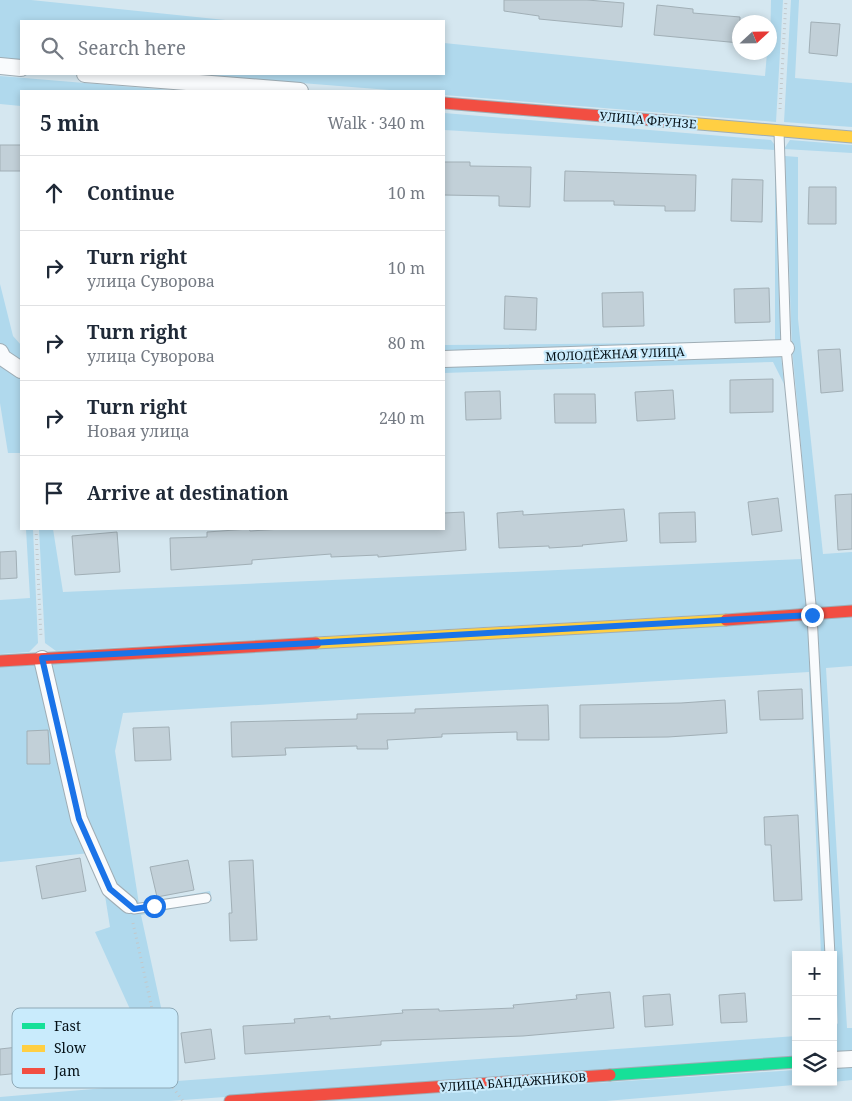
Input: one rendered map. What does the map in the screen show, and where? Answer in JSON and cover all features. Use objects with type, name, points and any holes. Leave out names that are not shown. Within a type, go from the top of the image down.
[{"type":"street","points":[[0,66],[20,68]]},
{"type":"street","points":[[98,75],[287,90]]},
{"type":"street","name":"УЛИЦА ФРУНЗЕ","points":[[445,103],[852,137]]},
{"type":"street","name":"МОЛОДЁЖНАЯ УЛИЦА","points":[[445,359],[786,348]]},
{"type":"street","points":[[0,352],[3,358],[20,369]]},
{"type":"street","points":[[0,661],[812,615],[852,611]]},
{"type":"street","points":[[42,658],[79,819],[110,889],[129,905]]},
{"type":"street","points":[[837,1060],[852,1060]]},
{"type":"street","name":"УЛИЦА БАНДАЖНИКОВ","points":[[230,1101],[792,1062]]},
{"type":"lane","points":[[779,131],[786,348],[812,615],[830,951]]},
{"type":"lane","points":[[129,905],[134,909],[206,898]]},
{"type":"path","points":[[779,131],[786,0]]},
{"type":"path","points":[[36,530],[42,658]]},
{"type":"path","points":[[129,905],[152,1008]]},
{"type":"path","points":[[174,1088],[183,1101]]},
{"type":"shaded area","points":[[0,0],[31,0],[225,20],[20,20],[20,60],[0,58]]},
{"type":"shaded area","points":[[771,0],[783,0],[776,122],[445,95],[445,90],[390,90],[202,75],[445,75],[445,43],[765,76],[766,60],[777,60],[777,15],[771,15]]},
{"type":"shaded area","points":[[791,0],[799,0],[795,78],[852,83],[852,127],[784,122]]},
{"type":"shaded area","points":[[0,76],[169,90],[20,90],[20,106],[0,104]]},
{"type":"shaded area","points":[[445,113],[771,140],[775,150],[445,130]]},
{"type":"shaded area","points":[[790,140],[852,145],[852,153],[784,149]]},
{"type":"shaded area","points":[[775,154],[781,344],[445,354],[445,345],[775,342]]},
{"type":"shaded area","points":[[785,156],[798,157],[798,319],[823,554],[852,552],[852,605],[816,609],[792,348]]},
{"type":"shaded area","points":[[0,284],[13,336],[20,344],[20,362],[7,354],[0,343]]},
{"type":"shaded area","points":[[781,355],[784,384],[773,362],[445,373],[445,364]]},
{"type":"shaded area","points":[[0,362],[20,375],[20,453],[8,453],[0,403]]},
{"type":"shaded area","points":[[26,530],[33,530],[38,643],[29,652],[0,654],[0,600],[30,598]]},
{"type":"shaded area","points":[[39,530],[53,530],[63,592],[802,559],[807,609],[56,651],[45,643]]},
{"type":"shaded area","points":[[852,616],[852,666],[826,668],[847,1028],[852,1028],[852,1054],[837,1055],[837,951],[834,951],[816,619]]},
{"type":"shaded area","points":[[809,620],[826,951],[821,951],[809,672],[123,713],[115,751],[139,904],[210,891],[212,901],[141,915],[161,1008],[129,1008],[95,932],[110,927],[103,883],[114,886],[83,816],[49,664]]},
{"type":"shaded area","points":[[40,665],[90,853],[0,862],[0,667]]},
{"type":"shaded area","points":[[792,1036],[792,1056],[169,1101],[0,1101],[0,1097],[105,1088],[178,1088],[178,1081]]},
{"type":"shaded area","points":[[852,1067],[852,1080],[837,1082],[837,1068]]},
{"type":"shaded area","points":[[792,1070],[792,1085],[606,1101],[318,1101]]},
{"type":"building","points":[[504,0],[587,0],[624,3],[622,27],[539,19],[539,16],[504,11]]},
{"type":"building","points":[[657,5],[693,9],[693,13],[732,16],[732,42],[654,35]]},
{"type":"building","points":[[811,22],[840,24],[837,56],[809,53]]},
{"type":"building","points":[[0,145],[20,145],[20,171],[0,171]]},
{"type":"building","points":[[445,162],[470,162],[470,166],[531,167],[530,207],[499,206],[499,196],[445,195]]},
{"type":"building","points":[[565,171],[696,175],[695,211],[665,211],[665,206],[614,205],[614,201],[564,201]]},
{"type":"building","points":[[732,179],[763,180],[762,222],[731,221]]},
{"type":"building","points":[[809,187],[836,187],[836,224],[808,224]]},
{"type":"building","points":[[769,288],[770,322],[735,323],[734,289]]},
{"type":"building","points":[[643,292],[644,326],[603,327],[602,293]]},
{"type":"building","points":[[505,296],[537,298],[536,330],[504,329]]},
{"type":"building","points":[[840,349],[843,391],[821,393],[818,350]]},
{"type":"building","points":[[773,379],[773,412],[730,413],[730,380]]},
{"type":"building","points":[[673,390],[675,419],[637,421],[635,392]]},
{"type":"building","points":[[500,391],[501,419],[466,420],[465,392]]},
{"type":"building","points":[[554,394],[595,394],[596,423],[555,423]]},
{"type":"building","points":[[852,494],[852,549],[838,550],[835,495]]},
{"type":"building","points":[[778,498],[782,531],[752,535],[748,502]]},
{"type":"building","points":[[624,509],[627,541],[549,548],[549,546],[499,548],[497,513],[523,511],[523,515]]},
{"type":"building","points":[[464,512],[466,550],[378,557],[378,555],[331,557],[331,554],[252,560],[252,564],[171,570],[170,538],[207,537],[207,532],[235,530],[445,530],[445,513]]},
{"type":"building","points":[[695,512],[696,542],[660,543],[659,513]]},
{"type":"building","points":[[117,532],[120,572],[75,575],[72,536]]},
{"type":"building","points":[[16,551],[17,578],[0,579],[0,552]]},
{"type":"building","points":[[802,689],[803,719],[760,720],[758,691]]},
{"type":"building","points":[[725,700],[727,733],[668,737],[580,738],[580,705]]},
{"type":"building","points":[[548,705],[549,740],[517,740],[517,732],[442,734],[442,737],[387,740],[388,749],[357,749],[357,746],[285,748],[286,755],[232,757],[231,722],[357,719],[357,714],[415,713],[415,709]]},
{"type":"building","points":[[169,727],[171,760],[135,761],[133,728]]},
{"type":"building","points":[[48,730],[50,764],[27,764],[27,731]]},
{"type":"building","points":[[798,815],[802,900],[774,901],[771,845],[765,845],[764,817]]},
{"type":"building","points":[[80,858],[86,891],[42,899],[36,866]]},
{"type":"building","points":[[188,860],[194,890],[157,897],[150,867]]},
{"type":"building","points":[[253,860],[257,940],[230,941],[229,913],[232,913],[229,861]]},
{"type":"building","points":[[610,992],[614,1028],[523,1036],[381,1041],[381,1045],[245,1054],[243,1026],[295,1023],[294,1019],[330,1016],[330,1019],[403,1013],[402,1010],[439,1009],[439,1011],[514,1008],[513,1005],[577,999],[576,995]]},
{"type":"building","points":[[745,993],[747,1022],[721,1023],[719,995]]},
{"type":"building","points":[[670,994],[673,1025],[645,1027],[643,996]]},
{"type":"building","points":[[211,1029],[215,1059],[185,1063],[181,1033]]},
{"type":"building","points":[[12,1048],[12,1074],[0,1075],[0,1049]]},
{"type":"traffic: fast","points":[[610,1075],[792,1062]]},
{"type":"traffic: slow","points":[[664,121],[852,137]]},
{"type":"traffic: slow","points":[[316,643],[726,620]]},
{"type":"traffic: jam","points":[[445,103],[664,121]]},
{"type":"traffic: jam","points":[[726,620],[852,611]]},
{"type":"traffic: jam","points":[[0,661],[316,643]]},
{"type":"traffic: jam","points":[[230,1101],[610,1075]]},
{"type":"route","points":[[154,906],[134,909],[110,889],[79,819],[42,658],[812,615]]}]
